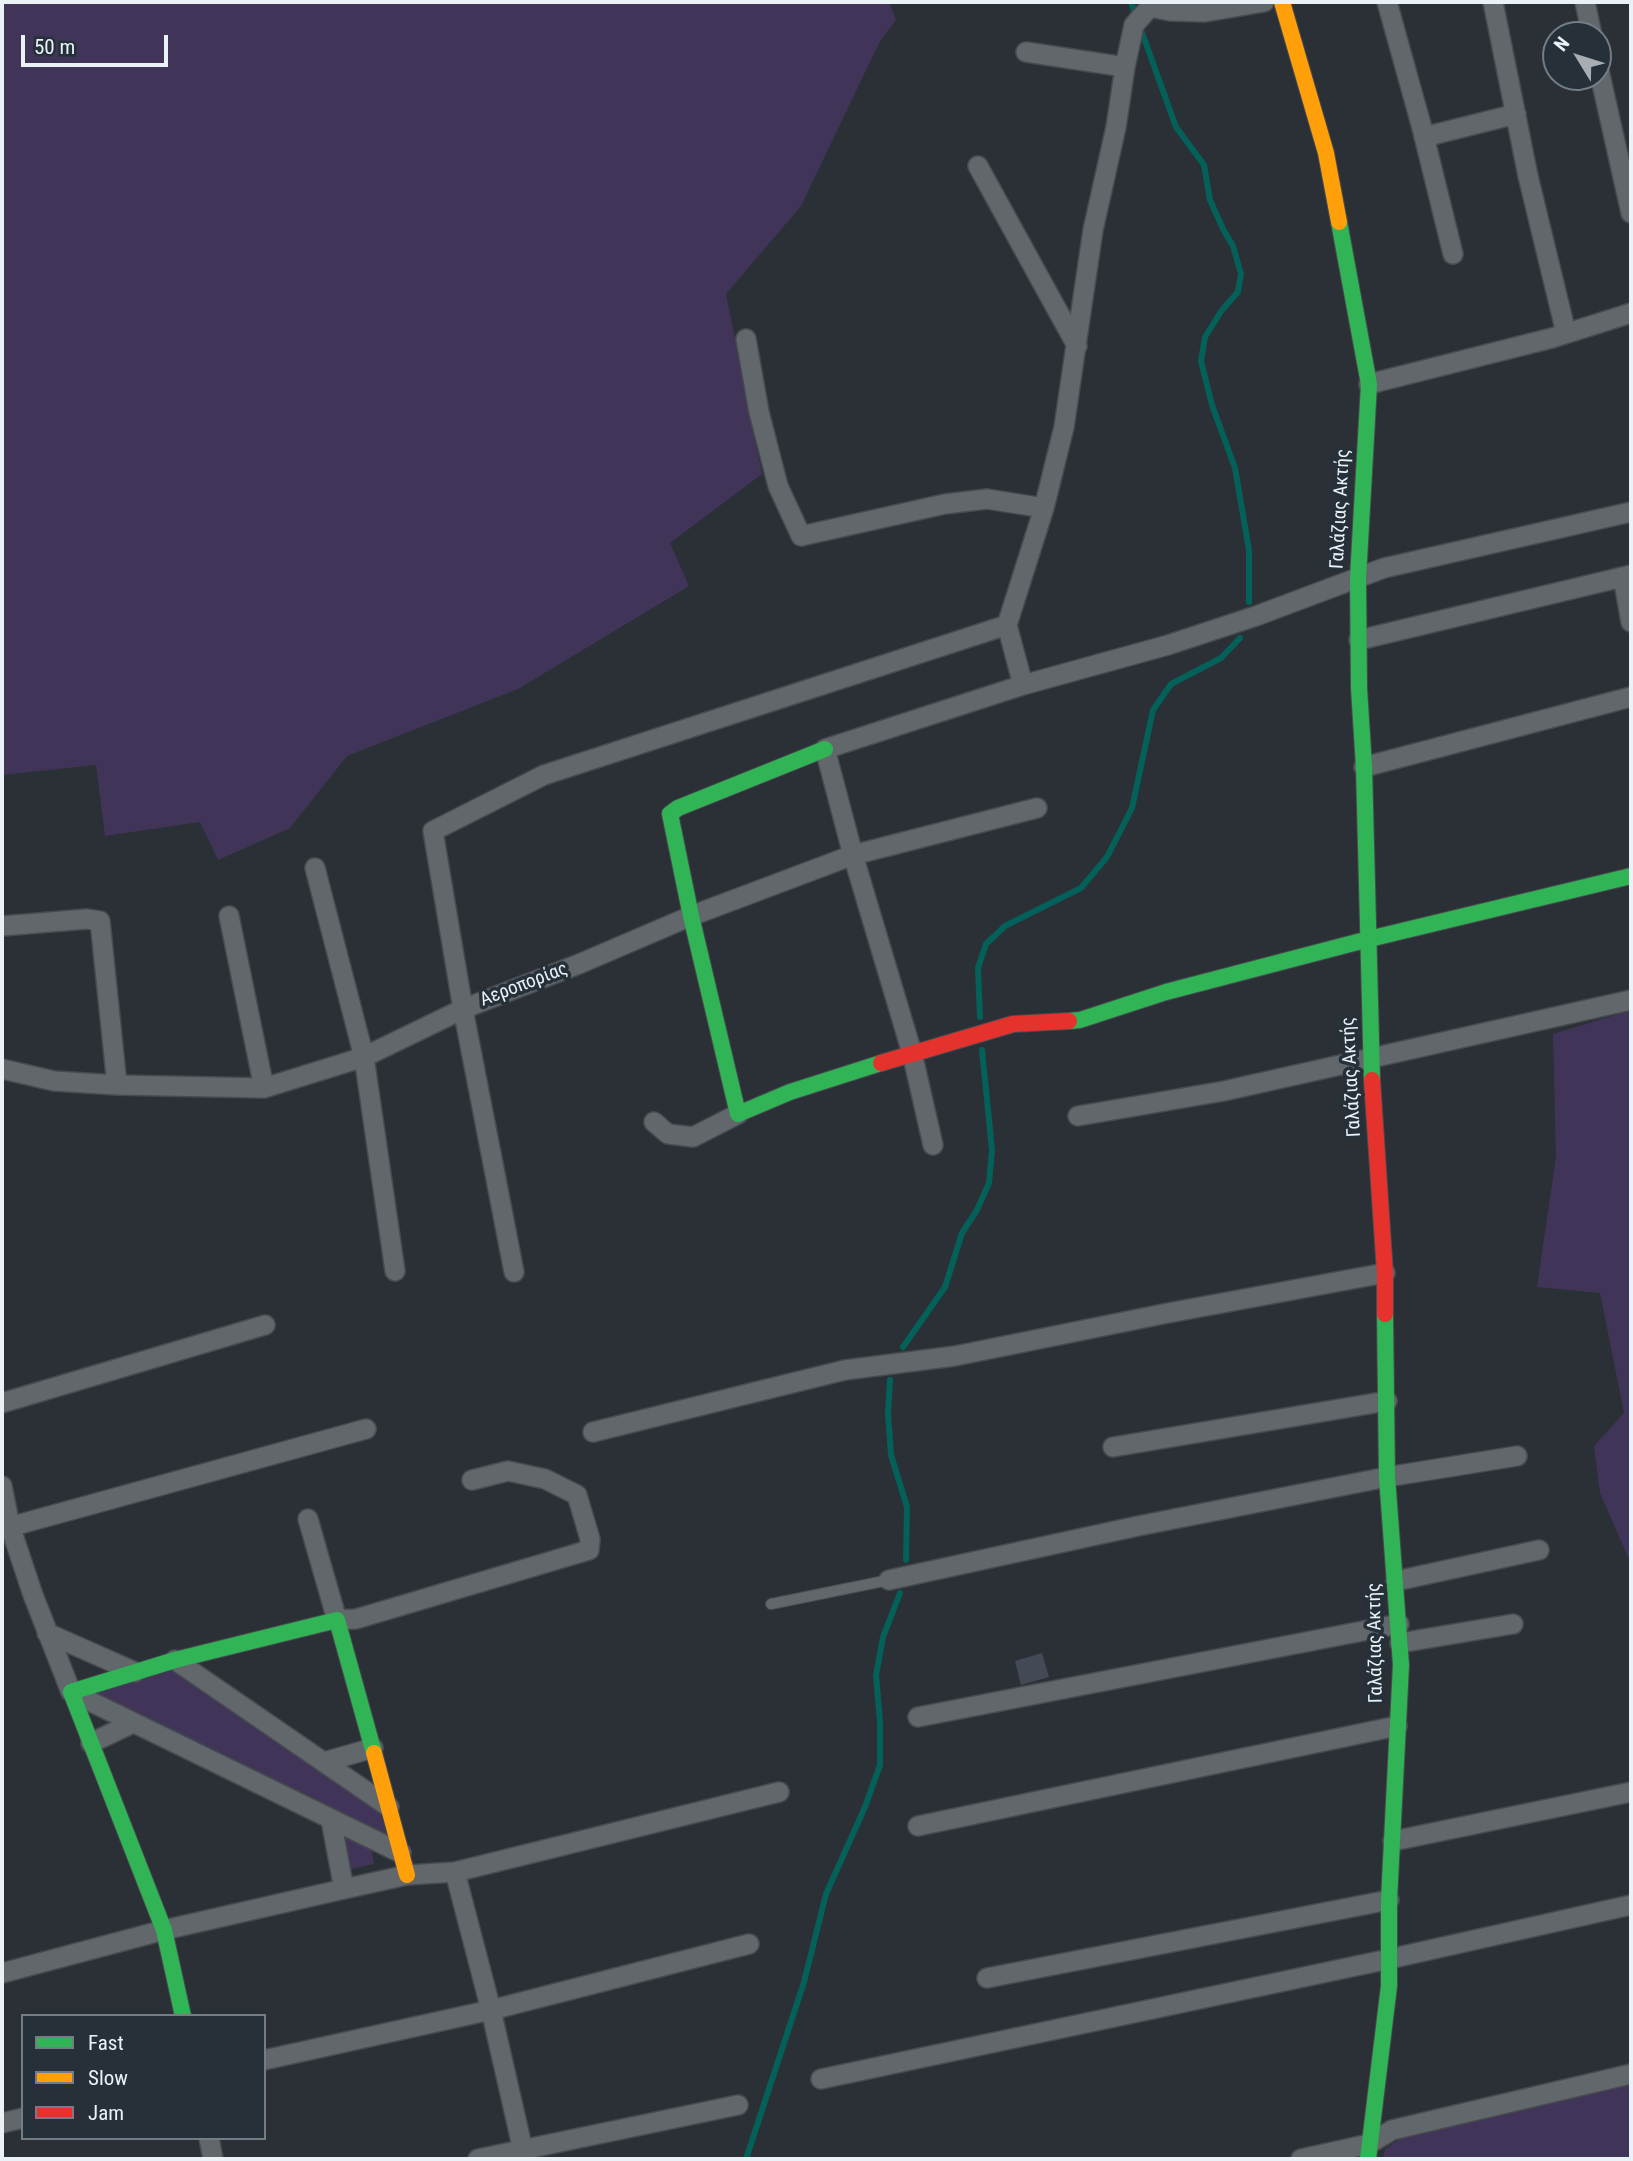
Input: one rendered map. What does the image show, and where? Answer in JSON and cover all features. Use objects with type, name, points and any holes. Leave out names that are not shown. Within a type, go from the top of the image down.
[{"type":"street","points":[[1023,685],[1007,625],[1044,508],[1065,427],[1093,230],[1116,127],[1134,25],[1150,7],[1170,11],[1205,12],[1264,2]]},
{"type":"street","name":"Γαλάζιας Ακτής","points":[[1282,2],[1326,153],[1369,384],[1358,578],[1359,640],[1371,1058],[1385,1273],[1387,1477],[1400,1634],[1389,1900],[1389,1986],[1368,2152]]},
{"type":"street","points":[[1387,2],[1453,254]]},
{"type":"street","points":[[1493,2],[1566,333]]},
{"type":"street","points":[[1585,2],[1589,21]]},
{"type":"street","points":[[1026,52],[1125,67]]},
{"type":"street","points":[[1604,91],[1631,214]]},
{"type":"street","points":[[1424,137],[1516,114]]},
{"type":"street","points":[[978,166],[1077,346]]},
{"type":"street","points":[[1369,384],[1566,333],[1631,313]]},
{"type":"street","points":[[746,339],[759,412],[778,486],[801,536],[945,504],[987,499],[1044,508]]},
{"type":"street","points":[[738,1114],[670,814],[678,808],[825,749],[1023,685],[1168,645],[1384,568],[1631,512]]},
{"type":"street","points":[[1359,640],[1627,576],[1631,622]]},
{"type":"street","points":[[514,1272],[463,1009],[433,831],[544,775],[1007,625]]},
{"type":"street","points":[[1364,767],[1631,697]]},
{"type":"street","points":[[825,749],[853,855],[912,1053],[933,1145]]},
{"type":"street","name":"Αεροπορίας","points":[[2,1069],[54,1081],[264,1088],[363,1057],[463,1009],[579,964],[691,916],[853,855],[1037,808]]},
{"type":"street","points":[[315,868],[363,1057],[395,1271]]},
{"type":"street","points":[[654,1122],[668,1134],[693,1137],[790,1092],[1013,1024],[1080,1020],[1166,992],[1369,939],[1631,876]]},
{"type":"street","points":[[229,916],[264,1088]]},
{"type":"street","points":[[2,926],[100,920],[117,1085]]},
{"type":"street","points":[[1078,1116],[1224,1091],[1631,1000]]},
{"type":"street","points":[[593,1432],[845,1370],[955,1356],[1385,1273]]},
{"type":"street","points":[[2,1403],[265,1325]]},
{"type":"street","points":[[1113,1447],[1387,1401]]},
{"type":"street","points":[[6,1527],[366,1429]]},
{"type":"street","points":[[890,1580],[1138,1526],[1387,1477],[1517,1456]]},
{"type":"street","points":[[71,1692],[175,1660],[337,1620],[356,1619],[589,1550],[590,1539],[577,1495],[545,1479],[508,1471],[472,1480]]},
{"type":"street","points":[[2,1486],[6,1527],[164,1930],[183,2014]]},
{"type":"street","points":[[308,1519],[407,1875]]},
{"type":"street","points":[[1396,1581],[1539,1550]]},
{"type":"street","points":[[918,1717],[1400,1634],[1513,1623]]},
{"type":"street","points":[[47,1633],[135,1672]]},
{"type":"street","points":[[175,1660],[389,1807]]},
{"type":"street","points":[[71,1692],[401,1853]]},
{"type":"street","points":[[91,1743],[133,1723]]},
{"type":"street","points":[[918,1826],[1397,1726]]},
{"type":"street","points":[[324,1762],[373,1748]]},
{"type":"street","points":[[2,1973],[164,1930],[407,1875],[455,1872],[779,1792]]},
{"type":"street","points":[[1393,1841],[1631,1793]]},
{"type":"street","points":[[331,1820],[344,1889]]},
{"type":"street","points":[[455,1872],[491,2010],[524,2154]]},
{"type":"street","points":[[987,1978],[1389,1900]]},
{"type":"street","points":[[821,2079],[1631,1905]]},
{"type":"street","points":[[266,2060],[491,2010],[749,1944]]},
{"type":"street","points":[[1301,2159],[1368,2152],[1392,2130],[1631,2074]]},
{"type":"street","points":[[478,2159],[524,2154],[738,2105]]},
{"type":"street","points":[[2,2123],[21,2118]]},
{"type":"street","points":[[209,2140],[213,2159]]},
{"type":"lane","points":[[771,1604],[890,1580]]},
{"type":"shaded area","points":[[2,2],[889,2],[896,20],[880,41],[801,206],[726,294],[762,474],[670,543],[689,586],[518,689],[347,756],[290,828],[218,860],[200,822],[105,836],[96,765],[2,775]]},
{"type":"shaded area","points":[[1631,1010],[1631,1564],[1600,1493],[1594,1446],[1624,1413],[1600,1293],[1537,1287],[1556,1157],[1553,1034]]},
{"type":"shaded area","points":[[173,1670],[381,1812],[388,1838],[90,1693]]},
{"type":"shaded area","points":[[341,1831],[371,1847],[374,1864],[347,1870]]},
{"type":"shaded area","points":[[1631,2084],[1631,2159],[1383,2159],[1385,2149],[1402,2137]]},
{"type":"building","points":[[1042,1653],[1049,1677],[1021,1685],[1015,1661]]},
{"type":"waterway","points":[[1131,2],[1136,16]]},
{"type":"waterway","points":[[1140,27],[1176,127],[1204,165],[1210,200],[1233,246],[1241,274],[1238,292],[1222,310],[1205,337],[1201,361],[1212,405],[1235,468],[1249,550],[1249,602]]},
{"type":"waterway","points":[[980,1017],[978,968],[986,944],[1005,926],[1081,888],[1107,857],[1132,808],[1153,710],[1171,684],[1221,658],[1240,638]]},
{"type":"waterway","points":[[903,1347],[945,1287],[962,1233],[977,1210],[989,1183],[992,1150],[982,1050]]},
{"type":"waterway","points":[[890,1380],[888,1413],[891,1455],[907,1507],[906,1560]]},
{"type":"waterway","points":[[746,2159],[804,1982],[826,1894],[865,1807],[880,1765],[876,1675],[883,1637],[900,1593]]},
{"type":"traffic: fast","points":[[1339,222],[1369,384],[1358,578],[1372,1080]]},
{"type":"traffic: fast","points":[[825,749],[678,808],[670,814],[738,1114],[790,1092],[881,1063]]},
{"type":"traffic: fast","points":[[1069,1021],[1080,1020],[1166,992],[1369,939],[1631,876]]},
{"type":"traffic: fast","points":[[1368,2159],[1389,1986],[1389,1900],[1401,1665],[1387,1477],[1385,1314]]},
{"type":"traffic: fast","points":[[183,2014],[164,1930],[71,1692],[175,1660],[337,1620],[374,1753]]},
{"type":"traffic: slow","points":[[1282,2],[1326,153],[1339,222]]},
{"type":"traffic: slow","points":[[374,1753],[407,1875]]},
{"type":"traffic: jam","points":[[881,1063],[1013,1024],[1069,1021]]},
{"type":"traffic: jam","points":[[1372,1080],[1385,1273],[1385,1314]]}]
